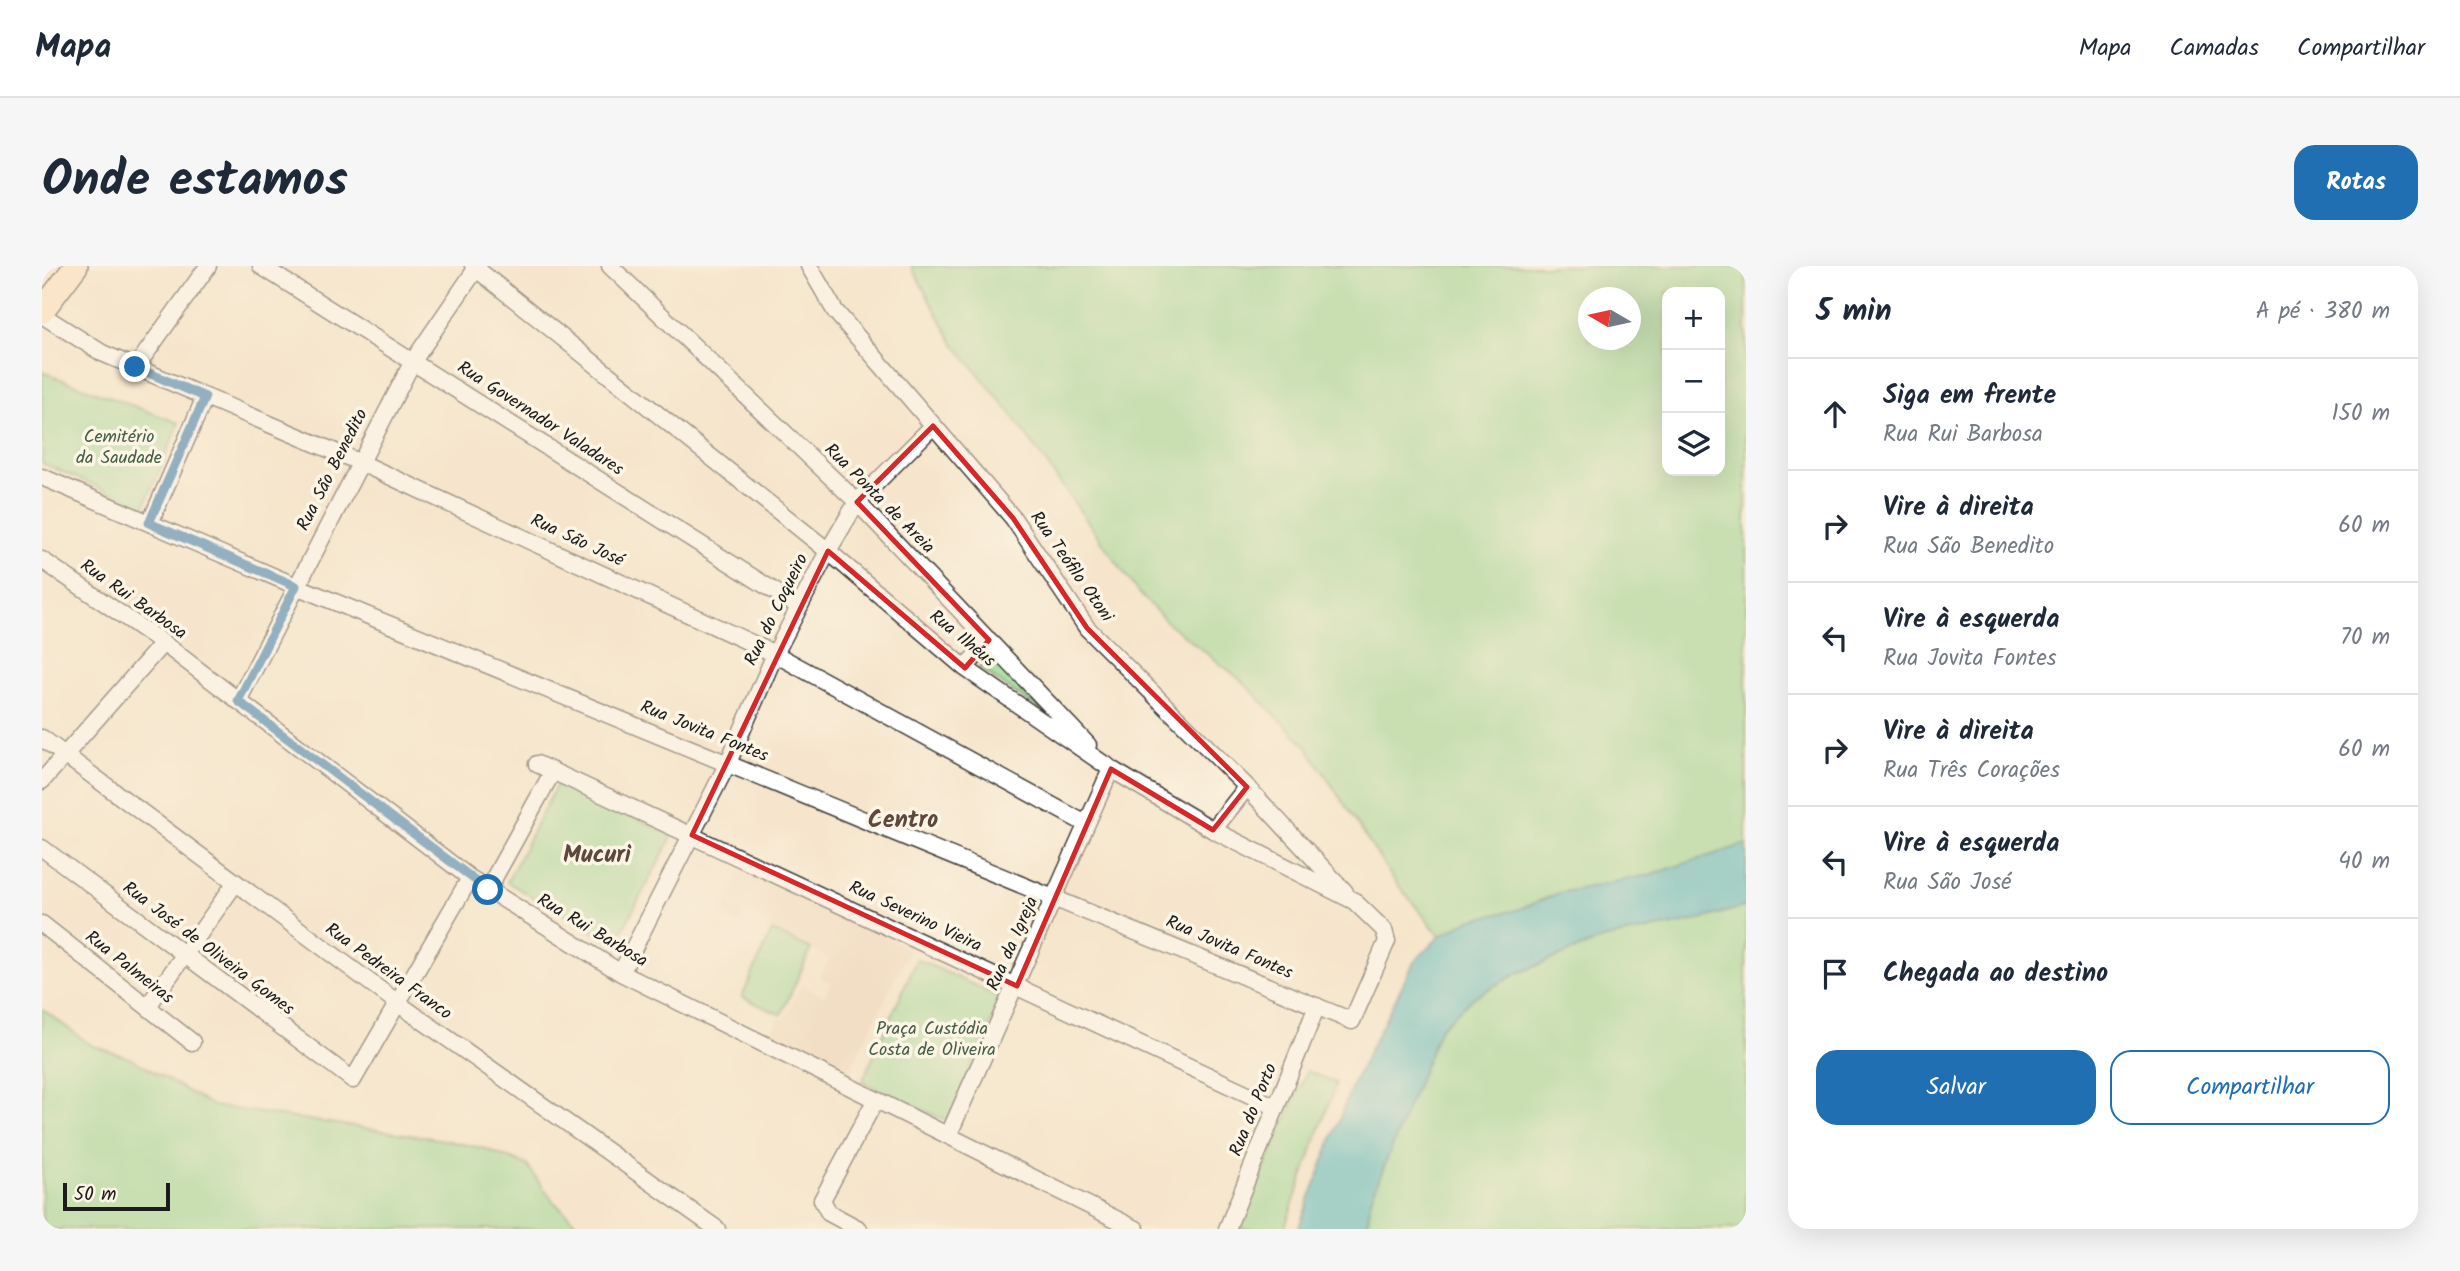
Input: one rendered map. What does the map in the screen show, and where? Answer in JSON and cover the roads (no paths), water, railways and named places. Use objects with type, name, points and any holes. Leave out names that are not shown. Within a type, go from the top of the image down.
[{"type":"street","points":[[42,313],[76,266]]},
{"type":"street","points":[[135,367],[208,266]]},
{"type":"street","name":"Rua Governador Valadares","points":[[261,266],[798,606]]},
{"type":"street","name":"Rua Ponta de Areia","points":[[610,266],[857,502],[1111,769]]},
{"type":"street","name":"Rua Teófilo Otoni","points":[[809,266],[835,312],[1013,518],[1087,628],[1247,787],[1354,901]]},
{"type":"street","name":"Rua São Benedito","points":[[238,701],[413,361],[476,267]]},
{"type":"street","name":"Rua Ilhéus","points":[[476,267],[828,551],[965,668],[1111,769],[1213,830],[1354,901],[1384,930],[1387,942],[1352,1021]]},
{"type":"street","name":"Rua São José","points":[[42,313],[102,353],[359,462],[775,654],[1086,824]]},
{"type":"street","points":[[149,523],[205,397]]},
{"type":"street","name":"Rua do Coqueiro","points":[[621,973],[728,763],[775,654],[828,551],[857,502],[933,426]]},
{"type":"street","name":"Rua Jovita Fontes","points":[[42,477],[296,586],[1352,1021]]},
{"type":"street","name":"Rua Rui Barbosa","points":[[42,560],[163,643],[488,890],[621,973],[1136,1229]]},
{"type":"street","points":[[965,668],[989,640]]},
{"type":"street","points":[[42,781],[163,643]]},
{"type":"street","name":"Rua Pedreira Franco","points":[[42,738],[234,885],[717,1229]]},
{"type":"street","name":"Rua Severino Vieira","points":[[537,764],[1276,1107]]},
{"type":"street","name":"Rua da Igreja","points":[[949,1134],[1017,986],[1111,769]]},
{"type":"street","points":[[488,890],[552,771]]},
{"type":"street","points":[[1213,830],[1247,787]]},
{"type":"street","name":"Rua José de Oliveira Gomes","points":[[42,849],[353,1080],[399,1004]]},
{"type":"street","points":[[399,1004],[470,877]]},
{"type":"street","points":[[148,1006],[234,885]]},
{"type":"street","name":"Rua Palmeiras","points":[[42,924],[192,1042]]},
{"type":"street","name":"Rua do Porto","points":[[1227,1229],[1317,1006]]},
{"type":"street","points":[[859,1229],[829,1213],[822,1200],[874,1101]]},
{"type":"water","points":[[1746,844],[1746,906],[1698,920],[1602,939],[1516,974],[1474,997],[1440,1028],[1371,1199],[1367,1229],[1298,1229],[1353,1083],[1414,962],[1440,936],[1469,920],[1517,910],[1559,893],[1649,875]]},
{"type":"district","name":"Centro","points":[[903,820]]},
{"type":"district","name":"Mucuri","points":[[597,855]]},
{"type":"park label","name":"Cemitério da Saudade","points":[[119,447]]},
{"type":"park label","name":"Praça Custódia Costa de Oliveira","points":[[932,1039]]}]
